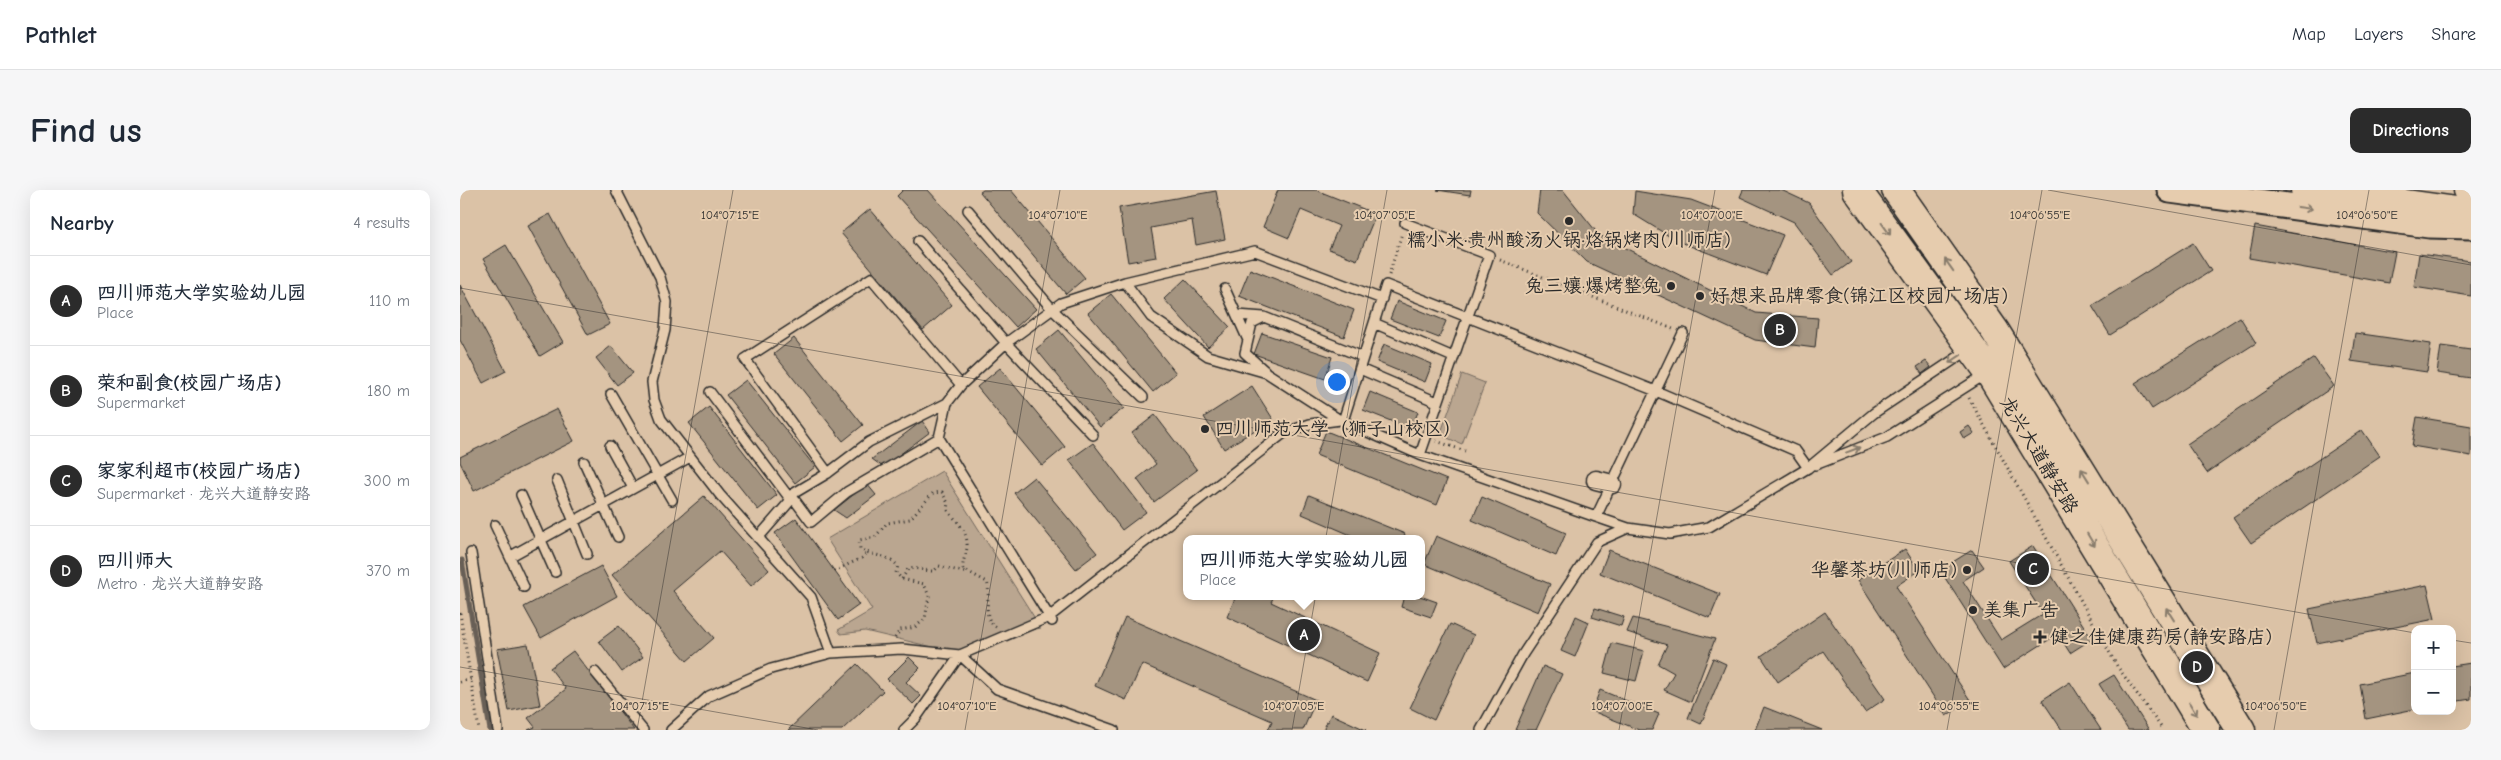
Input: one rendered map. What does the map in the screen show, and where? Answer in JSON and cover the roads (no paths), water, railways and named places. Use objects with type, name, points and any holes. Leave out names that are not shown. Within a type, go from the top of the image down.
[{"type":"main road","name":"龙兴大道静安路","points":[[1857,190],[1984,339]]},
{"type":"main road","name":"龙兴大道静安路","points":[[1896,190],[2000,365],[2241,730]]},
{"type":"main road","points":[[2170,190],[2429,225],[2471,226]]},
{"type":"main road","points":[[2305,190],[2471,213]]},
{"type":"main road","name":"龙兴大道静安路","points":[[2000,365],[2206,730]]},
{"type":"lane","points":[[616,190],[660,277],[668,302],[665,330],[652,382],[654,400],[661,419],[690,457],[758,538],[811,597],[831,653]]},
{"type":"lane","points":[[968,210],[1052,309],[1142,397]]},
{"type":"lane","points":[[1405,223],[1489,255],[1420,455]]},
{"type":"lane","points":[[918,241],[1006,343],[1093,436]]},
{"type":"lane","points":[[1051,619],[939,438],[947,403],[961,385],[1006,343],[1061,303],[1125,282],[1255,251],[1382,299]]},
{"type":"lane","points":[[828,473],[745,358],[871,278],[961,385]]},
{"type":"lane","points":[[1125,282],[1151,316],[1208,356],[1266,373]]},
{"type":"lane","points":[[1342,421],[1386,285],[1656,391],[1796,451],[1808,468]]},
{"type":"lane","points":[[1225,290],[1248,338]]},
{"type":"lane","points":[[1237,315],[1264,317],[1363,357]]},
{"type":"lane","points":[[1264,317],[1252,323],[1245,353],[1266,373],[1342,421],[1420,455],[1596,517],[1628,528],[1670,534],[1709,527],[1808,468],[1874,413],[1984,339]]},
{"type":"lane","points":[[1374,323],[1453,357]]},
{"type":"lane","points":[[1596,517],[1604,482],[1656,391],[1683,333]]},
{"type":"lane","points":[[1808,468],[1887,437],[2000,365]]},
{"type":"lane","points":[[1360,369],[1438,402]]},
{"type":"lane","points":[[710,392],[812,522],[847,492],[939,438]]},
{"type":"lane","points":[[610,394],[672,500]]},
{"type":"lane","points":[[758,538],[791,497],[828,473],[869,442],[947,403]]},
{"type":"lane","points":[[671,730],[709,696],[772,669],[831,653],[902,649],[960,655],[1006,635],[1051,619],[1284,434],[1310,424],[1342,421]]},
{"type":"lane","points":[[610,446],[633,488]]},
{"type":"lane","points":[[511,556],[690,457]]},
{"type":"lane","points":[[584,462],[618,537]]},
{"type":"lane","points":[[557,480],[587,554]]},
{"type":"lane","points":[[521,495],[555,572]]},
{"type":"lane","points":[[496,525],[524,587]]},
{"type":"lane","points":[[1481,730],[1522,654],[1597,542],[1628,528]]},
{"type":"lane","points":[[471,553],[498,730]]},
{"type":"lane","points":[[904,730],[916,718],[960,655]]},
{"type":"lane","points":[[960,655],[998,689],[1114,730]]},
{"type":"lane","points":[[596,672],[643,730]]},
{"type":"waterway","points":[[462,560],[490,730]]},
{"type":"place","name":"糯小米·贵州酸汤火锅·烙锅烤肉(川师店)","points":[[1569,221]]},
{"type":"place","name":"兔三孃·爆烤整兔","points":[[1671,286]]},
{"type":"place","name":"好想来品牌零食(锦江区校园广场店)","points":[[1700,296]]},
{"type":"place","name":"荣和副食(校园广场店)","points":[[1780,330]]},
{"type":"place","name":"四川师范大学（狮子山校区）","points":[[1205,429]]},
{"type":"place","name":"家家利超市(校园广场店)","points":[[2033,569]]},
{"type":"place","name":"华馨茶坊(川师店)","points":[[1967,570]]},
{"type":"place","name":"美集广告","points":[[1973,610]]},
{"type":"place","name":"四川师范大学实验幼儿园","points":[[1304,635]]},
{"type":"place","name":"健之佳健康药房(静安路店)","points":[[2040,637]]},
{"type":"place","name":"四川师大","points":[[2197,667]]}]
